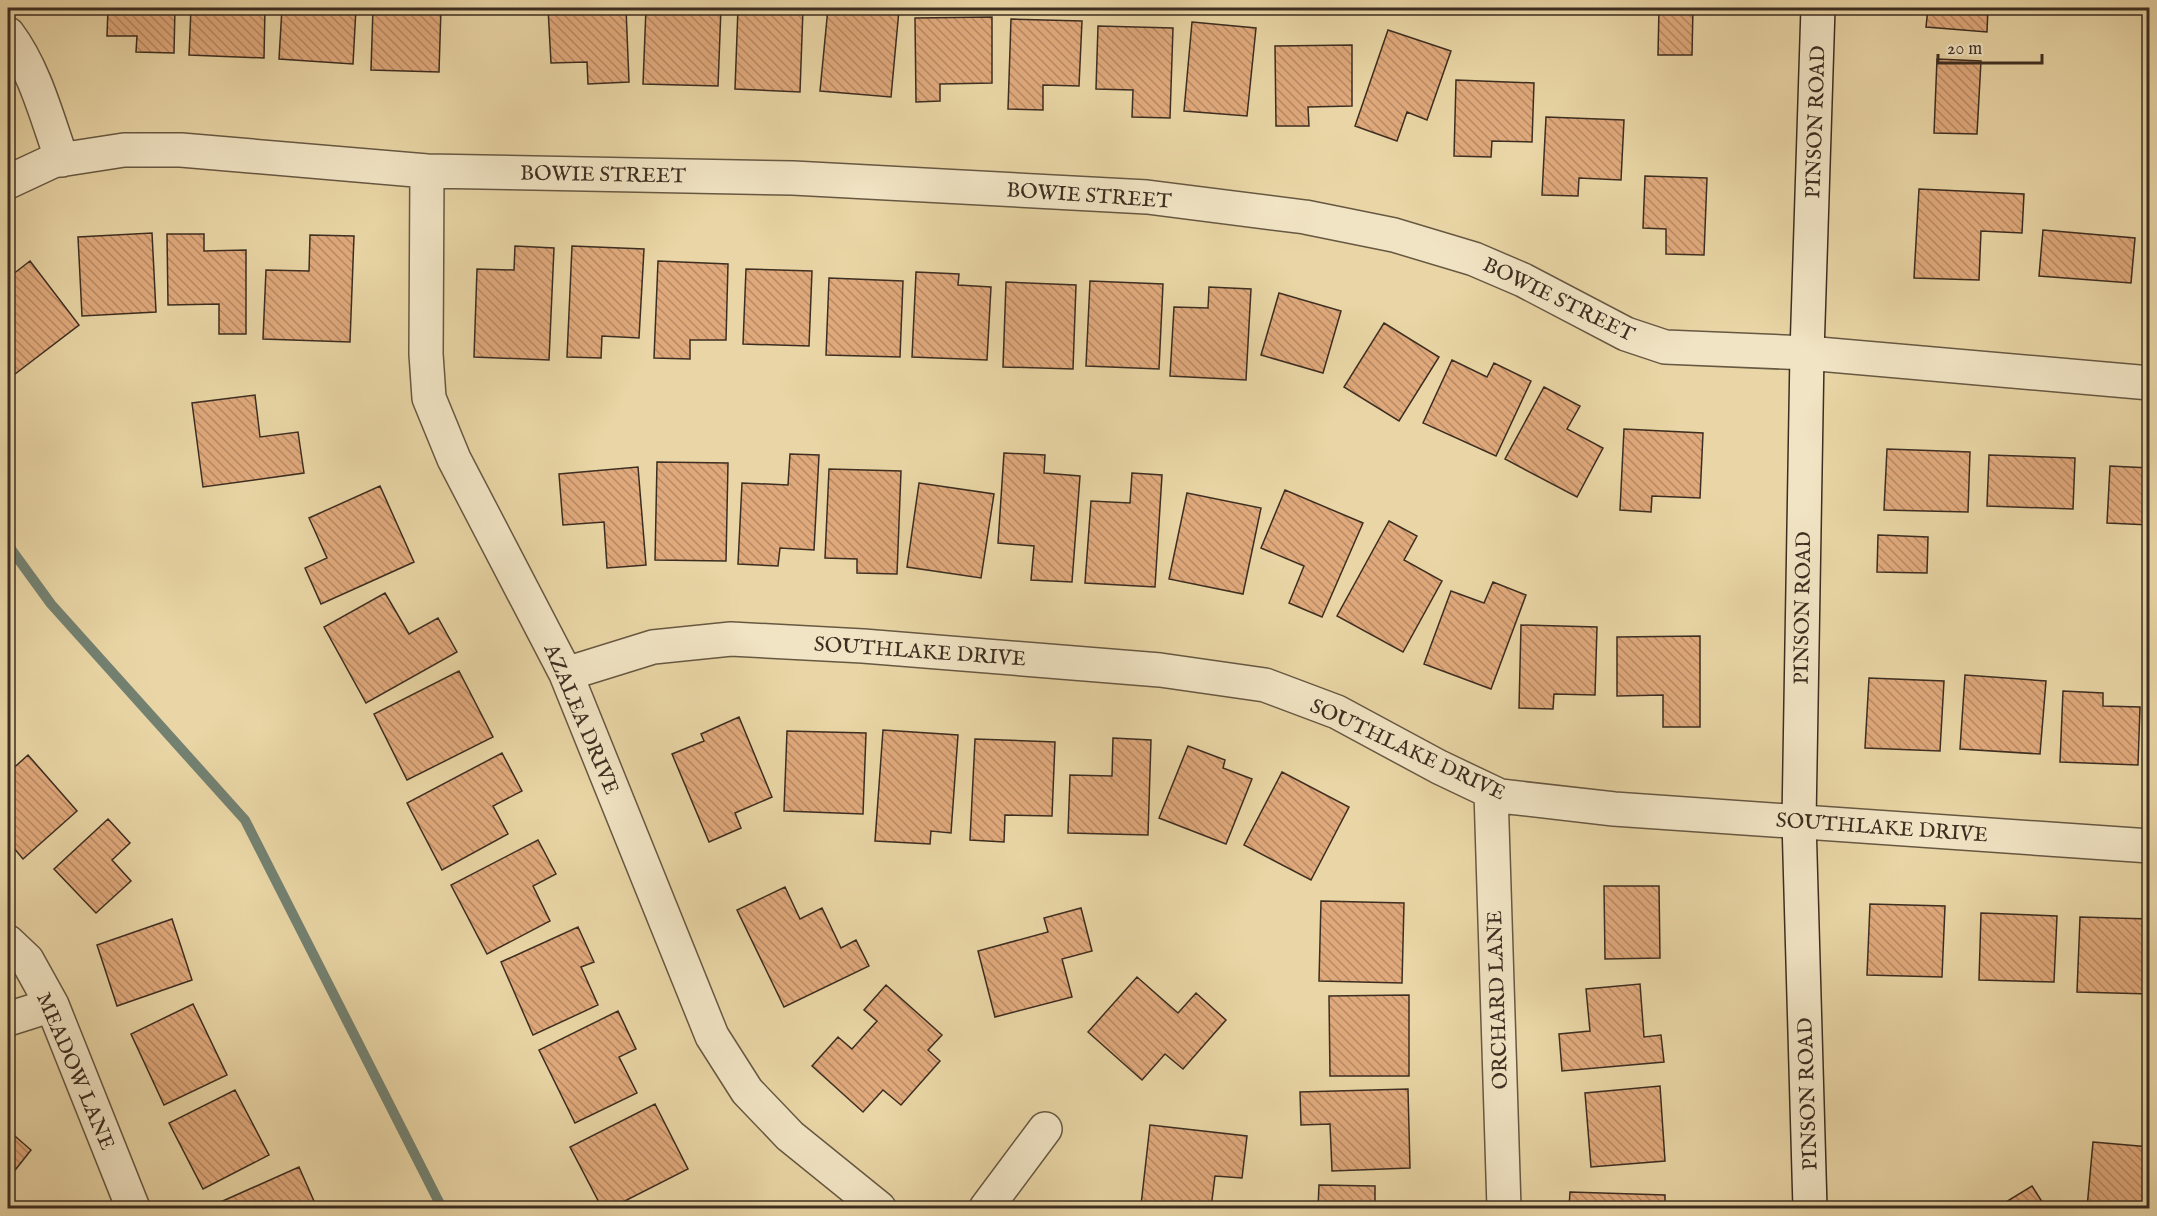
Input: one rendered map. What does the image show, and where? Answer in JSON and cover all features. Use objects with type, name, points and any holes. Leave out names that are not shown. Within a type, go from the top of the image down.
[{"type":"street","name":"PINSON ROAD","points":[[1810,1209],[1799,821],[1807,354],[1818,8]]},
{"type":"street","points":[[8,34],[17,46],[37,89],[62,160]]},
{"type":"street","name":"BOWIE STREET","points":[[8,182],[53,161],[124,150],[181,150],[427,171],[793,178],[1147,197],[1271,213],[1394,235],[1474,259],[1523,280],[1626,334],[1665,347],[1807,354],[2150,383]]},
{"type":"street","name":"AZALEA DRIVE","points":[[427,171],[426,354],[429,399],[454,459],[566,674],[712,1036],[747,1091],[790,1136],[879,1209]]},
{"type":"street","name":"SOUTHLAKE DRIVE","points":[[566,674],[653,647],[731,639],[863,646],[1160,670],[1264,685],[1275,689],[1337,712],[1439,767],[1500,796],[1614,809],[2150,846]]},
{"type":"street","name":"ORCHARD LANE","points":[[1491,792],[1504,1209]]},
{"type":"street","name":"MEADOW LANE","points":[[8,942],[27,960],[52,1005],[133,1209]]},
{"type":"street","points":[[8,1019],[52,1005]]},
{"type":"street","points":[[986,1209],[1045,1129]]},
{"type":"building","points":[[108,8],[175,8],[174,53],[136,52],[137,36],[107,36]]},
{"type":"building","points":[[191,8],[265,8],[264,58],[189,55]]},
{"type":"building","points":[[282,8],[356,8],[353,64],[279,59]]},
{"type":"building","points":[[373,8],[441,8],[439,72],[371,70]]},
{"type":"building","points":[[548,8],[626,8],[629,82],[588,84],[587,62],[551,63]]},
{"type":"building","points":[[646,8],[721,8],[718,86],[643,84]]},
{"type":"building","points":[[738,8],[803,9],[800,92],[735,89]]},
{"type":"building","points":[[828,8],[899,10],[891,97],[820,91]]},
{"type":"building","points":[[1659,8],[1693,8],[1692,55],[1658,55]]},
{"type":"building","points":[[1928,8],[1988,8],[1987,32],[1926,27]]},
{"type":"building","points":[[992,17],[992,83],[940,84],[940,101],[916,102],[915,18]]},
{"type":"building","points":[[1011,19],[1082,21],[1079,86],[1043,85],[1043,110],[1008,109]]},
{"type":"building","points":[[1192,22],[1256,28],[1247,116],[1184,111]]},
{"type":"building","points":[[1098,26],[1173,28],[1170,118],[1132,117],[1133,90],[1096,89]]},
{"type":"building","points":[[1388,30],[1451,51],[1427,120],[1407,112],[1397,141],[1355,126]]},
{"type":"building","points":[[1352,45],[1352,106],[1308,107],[1309,126],[1276,126],[1275,46]]},
{"type":"building","points":[[1937,59],[1981,61],[1977,134],[1934,133]]},
{"type":"building","points":[[1456,80],[1534,83],[1532,142],[1492,141],[1491,157],[1454,156]]},
{"type":"building","points":[[1546,117],[1624,120],[1621,180],[1579,178],[1578,196],[1542,195]]},
{"type":"building","points":[[1645,176],[1707,178],[1704,255],[1666,254],[1666,229],[1643,228]]},
{"type":"building","points":[[1919,189],[2024,194],[2022,233],[1981,231],[1979,280],[1914,278]]},
{"type":"building","points":[[2043,230],[2135,238],[2131,283],[2039,276]]},
{"type":"building","points":[[152,233],[156,312],[82,316],[78,237]]},
{"type":"building","points":[[167,234],[204,234],[204,251],[246,250],[246,334],[219,334],[219,304],[168,305]]},
{"type":"building","points":[[310,235],[354,236],[350,342],[263,339],[266,270],[309,271]]},
{"type":"building","points":[[515,246],[554,248],[549,360],[474,357],[477,269],[514,270]]},
{"type":"building","points":[[572,246],[644,249],[639,338],[602,336],[601,358],[567,357]]},
{"type":"building","points":[[30,261],[79,325],[15,374],[8,364],[8,278]]},
{"type":"building","points":[[658,261],[728,264],[726,340],[690,340],[690,359],[654,358]]},
{"type":"building","points":[[746,269],[812,271],[809,346],[743,344]]},
{"type":"building","points":[[916,272],[959,274],[958,285],[991,287],[987,360],[912,357]]},
{"type":"building","points":[[829,278],[903,281],[900,357],[826,355]]},
{"type":"building","points":[[1090,281],[1163,284],[1159,369],[1086,366]]},
{"type":"building","points":[[1006,282],[1076,285],[1073,369],[1003,367]]},
{"type":"building","points":[[1209,287],[1251,289],[1246,380],[1170,376],[1174,307],[1208,308]]},
{"type":"building","points":[[1279,293],[1341,311],[1323,373],[1261,355]]},
{"type":"building","points":[[1384,323],[1439,357],[1399,421],[1344,387]]},
{"type":"building","points":[[1452,360],[1487,377],[1494,363],[1531,381],[1496,456],[1423,423]]},
{"type":"building","points":[[1544,387],[1580,406],[1567,429],[1603,448],[1577,497],[1505,459]]},
{"type":"building","points":[[255,395],[260,437],[298,432],[304,473],[203,487],[192,403]]},
{"type":"building","points":[[1624,429],[1703,433],[1700,498],[1652,496],[1651,512],[1620,510]]},
{"type":"building","points":[[1887,449],[1970,452],[1968,512],[1884,510]]},
{"type":"building","points":[[1004,453],[1045,455],[1044,473],[1080,476],[1072,582],[1031,580],[1034,546],[998,543]]},
{"type":"building","points":[[790,454],[819,455],[814,550],[780,548],[778,566],[738,564],[742,483],[788,485]]},
{"type":"building","points":[[1989,455],[2075,458],[2073,509],[1987,506]]},
{"type":"building","points":[[657,462],[728,463],[726,561],[655,560]]},
{"type":"building","points":[[2110,466],[2150,468],[2150,525],[2107,523]]},
{"type":"building","points":[[638,467],[646,565],[607,568],[604,522],[563,525],[559,474]]},
{"type":"building","points":[[829,469],[901,471],[897,574],[857,573],[857,559],[825,558]]},
{"type":"building","points":[[1132,473],[1162,475],[1155,587],[1085,583],[1091,501],[1130,503]]},
{"type":"building","points":[[919,483],[994,494],[981,578],[907,567]]},
{"type":"building","points":[[380,486],[414,562],[321,604],[305,568],[327,558],[309,518]]},
{"type":"building","points":[[1285,490],[1363,523],[1322,617],[1289,603],[1304,566],[1261,548]]},
{"type":"building","points":[[1187,493],[1261,508],[1243,594],[1169,579]]},
{"type":"building","points":[[1389,521],[1417,536],[1404,560],[1442,581],[1403,652],[1337,616]]},
{"type":"building","points":[[1878,535],[1928,537],[1927,573],[1877,572]]},
{"type":"building","points":[[1493,582],[1526,595],[1491,689],[1424,664],[1451,591],[1484,603]]},
{"type":"building","points":[[385,593],[409,634],[438,618],[457,652],[366,703],[324,627]]},
{"type":"building","points":[[1521,625],[1597,627],[1595,695],[1554,694],[1553,709],[1519,708]]},
{"type":"building","points":[[1700,636],[1700,727],[1663,727],[1663,695],[1617,696],[1617,637]]},
{"type":"building","points":[[459,671],[493,737],[407,780],[374,714]]},
{"type":"building","points":[[1965,675],[2046,681],[2040,754],[1960,749]]},
{"type":"building","points":[[1869,678],[1944,681],[1940,751],[1865,748]]},
{"type":"building","points":[[2063,691],[2103,693],[2103,706],[2140,707],[2138,765],[2060,762]]},
{"type":"building","points":[[739,717],[772,797],[735,813],[741,828],[709,842],[672,754],[704,741],[701,734]]},
{"type":"building","points":[[883,730],[958,735],[951,833],[931,831],[930,844],[875,841]]},
{"type":"building","points":[[787,731],[866,733],[863,814],[784,811]]},
{"type":"building","points":[[1113,738],[1151,740],[1148,835],[1068,833],[1070,775],[1112,776]]},
{"type":"building","points":[[975,739],[1055,742],[1052,816],[1005,815],[1004,842],[970,840]]},
{"type":"building","points":[[1188,746],[1225,760],[1223,768],[1252,779],[1226,844],[1159,818]]},
{"type":"building","points":[[502,753],[522,791],[493,806],[508,834],[442,870],[407,803]]},
{"type":"building","points":[[28,755],[77,811],[23,859],[8,841],[8,773]]},
{"type":"building","points":[[1282,772],[1349,807],[1311,880],[1244,845]]},
{"type":"building","points":[[108,819],[130,843],[112,860],[131,881],[96,913],[54,869]]},
{"type":"building","points":[[538,840],[556,874],[533,886],[550,921],[487,954],[451,885]]},
{"type":"building","points":[[1604,886],[1659,886],[1660,958],[1605,959]]},
{"type":"building","points":[[785,887],[800,919],[822,908],[841,948],[856,940],[869,966],[784,1007],[737,910]]},
{"type":"building","points":[[1321,901],[1404,903],[1402,983],[1319,981]]},
{"type":"building","points":[[1870,904],[1945,906],[1942,977],[1867,975]]},
{"type":"building","points":[[1081,908],[1092,951],[1062,959],[1072,997],[995,1017],[978,951],[1048,932],[1044,918]]},
{"type":"building","points":[[1981,913],[2057,916],[2054,982],[1979,980]]},
{"type":"building","points":[[2080,917],[2150,919],[2150,994],[2077,992]]},
{"type":"building","points":[[172,919],[192,980],[117,1006],[97,945]]},
{"type":"building","points":[[578,927],[594,962],[581,967],[598,1005],[533,1035],[501,962]]},
{"type":"building","points":[[1137,977],[1178,1013],[1196,993],[1226,1020],[1183,1069],[1165,1054],[1142,1080],[1088,1032]]},
{"type":"building","points":[[1640,984],[1644,1037],[1661,1035],[1664,1062],[1562,1071],[1559,1034],[1590,1031],[1586,989]]},
{"type":"building","points":[[886,985],[942,1035],[928,1050],[940,1061],[901,1105],[883,1090],[863,1112],[812,1066],[838,1037],[852,1049],[877,1021],[864,1010]]},
{"type":"building","points":[[1409,995],[1409,1076],[1330,1076],[1329,996]]},
{"type":"building","points":[[193,1004],[227,1075],[164,1105],[131,1034]]},
{"type":"building","points":[[618,1011],[636,1049],[619,1057],[637,1093],[575,1123],[539,1050]]},
{"type":"building","points":[[1660,1086],[1665,1161],[1591,1167],[1585,1093]]},
{"type":"building","points":[[1408,1089],[1410,1168],[1332,1171],[1330,1124],[1301,1125],[1300,1092]]},
{"type":"building","points":[[235,1090],[269,1155],[203,1189],[169,1123]]},
{"type":"building","points":[[655,1104],[688,1169],[611,1208],[602,1208],[570,1147]]},
{"type":"building","points":[[1150,1125],[1247,1136],[1242,1178],[1215,1176],[1211,1208],[1141,1205]]},
{"type":"building","points":[[8,1130],[31,1150],[8,1179]]},
{"type":"building","points":[[2093,1142],[2150,1147],[2150,1208],[2087,1208]]},
{"type":"building","points":[[299,1167],[317,1208],[207,1208]]},
{"type":"building","points":[[1319,1185],[1375,1186],[1375,1208],[1318,1208]]},
{"type":"building","points":[[2032,1186],[2046,1208],[1996,1208]]},
{"type":"building","points":[[1570,1192],[1665,1195],[1665,1208],[1569,1208]]},
{"type":"waterway","points":[[8,545],[51,604],[245,820],[442,1208]]}]
